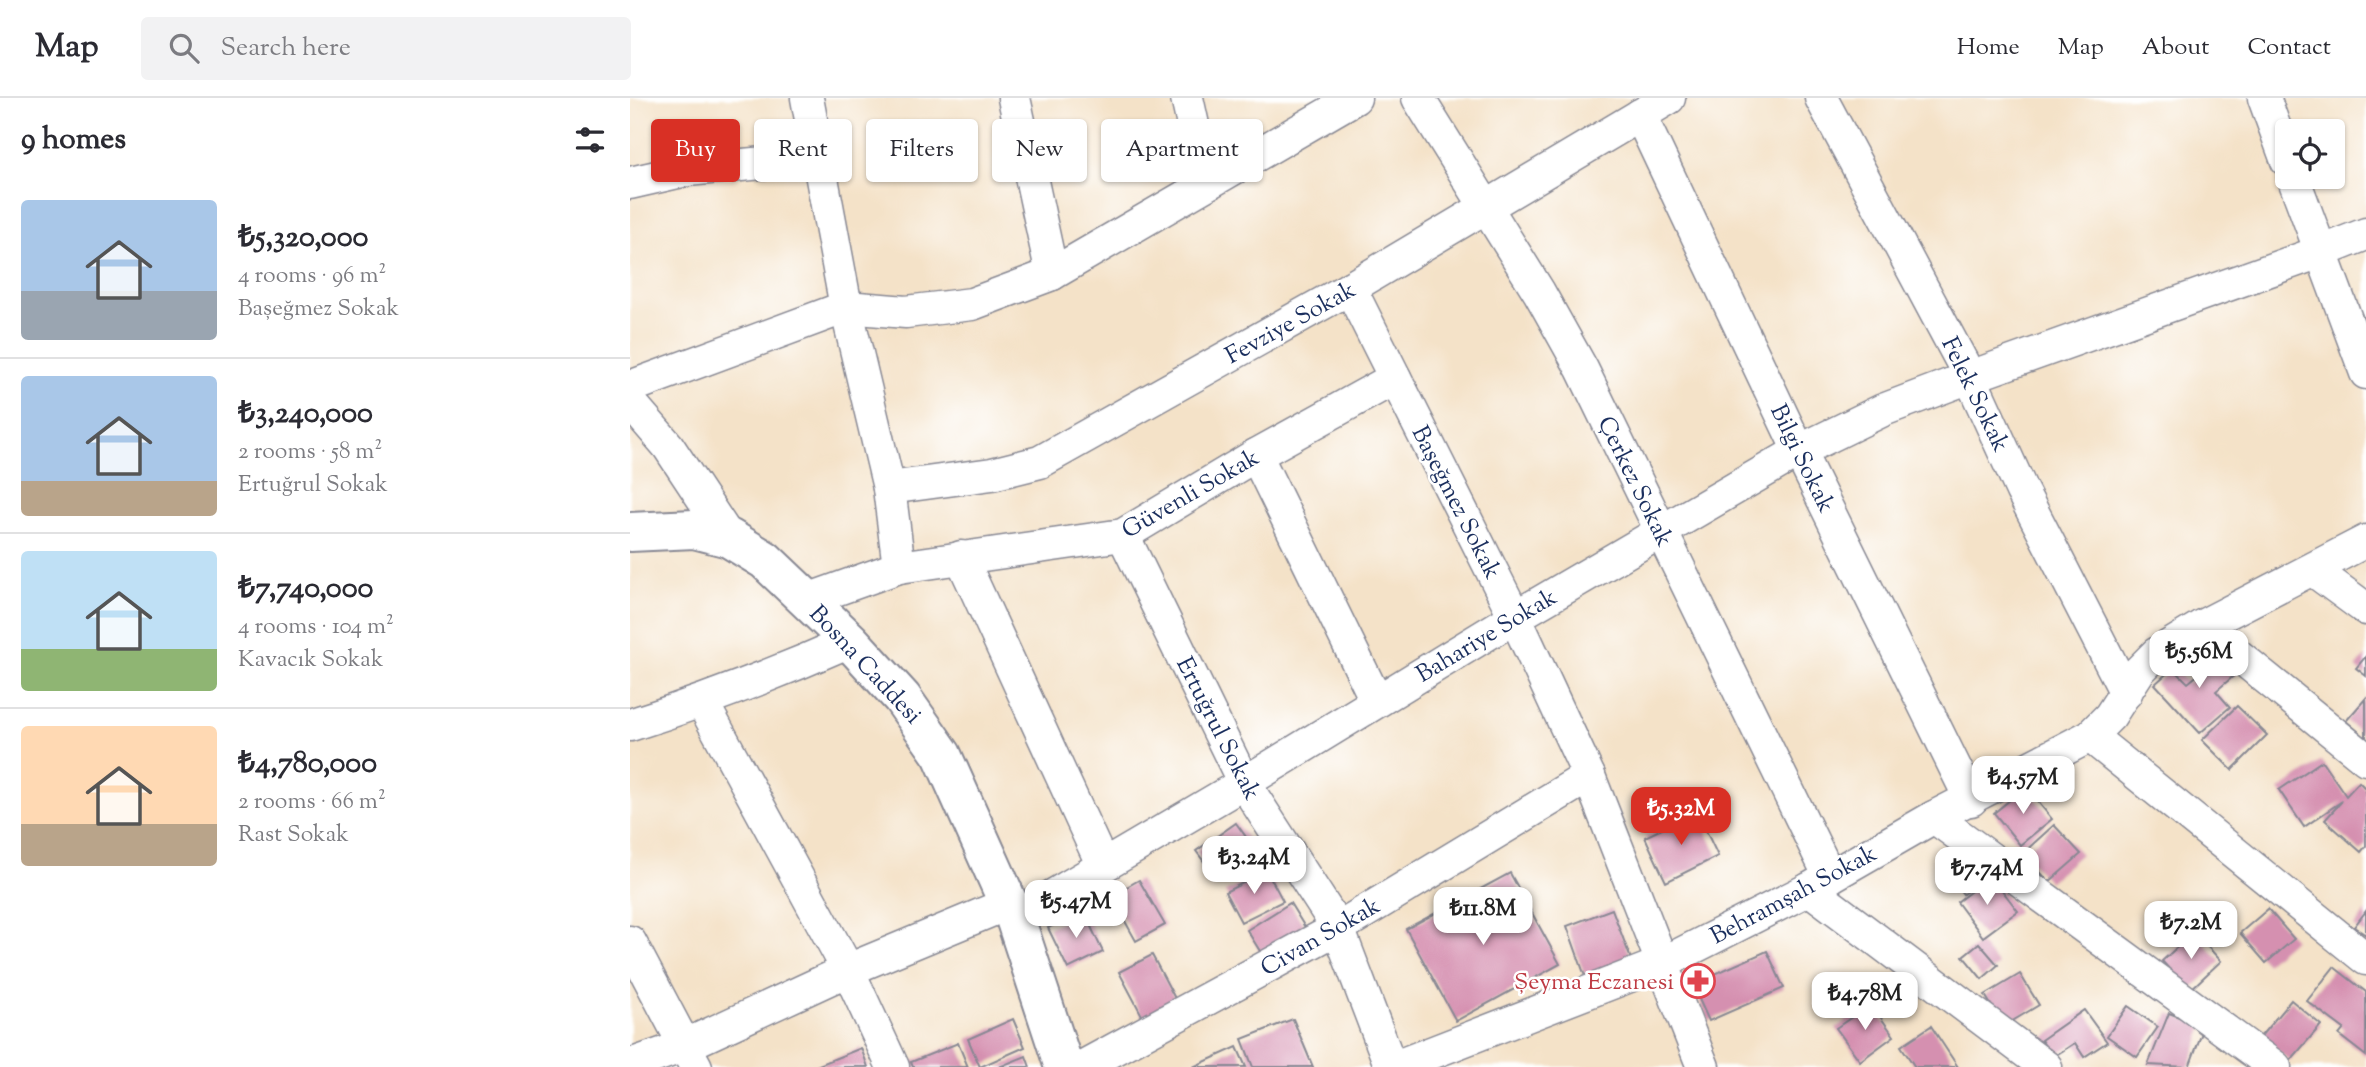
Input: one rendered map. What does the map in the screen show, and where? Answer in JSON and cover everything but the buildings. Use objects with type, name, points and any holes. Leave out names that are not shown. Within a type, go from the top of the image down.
[{"type":"street","points":[[807,98],[811,119]]},
{"type":"street","points":[[1014,98],[1052,274]]},
{"type":"street","points":[[1187,98],[1206,184]]},
{"type":"street","points":[[630,387],[846,306],[906,312],[972,304],[1052,274],[1355,98]]},
{"type":"street","name":"Çerkez Sokak","points":[[1418,98],[1539,292],[1582,369],[1660,531],[1820,883]]},
{"type":"street","name":"Fevziye Sokak","points":[[889,488],[992,474],[1040,461],[1350,288],[1669,98]]},
{"type":"street","name":"Felek Sokak","points":[[1821,98],[1969,377],[2022,491],[2126,693]]},
{"type":"street","points":[[2264,98],[2275,128]]},
{"type":"street","name":"Bilgi Sokak","points":[[1640,114],[1799,451],[1971,800]]},
{"type":"street","points":[[630,183],[687,170],[754,164]]},
{"type":"street","points":[[823,182],[846,306],[889,488],[899,567]]},
{"type":"street","points":[[2297,189],[2366,373]]},
{"type":"street","name":"Bahariye Sokak","points":[[630,1065],[690,1057],[848,970],[1011,911],[1103,866],[1660,531],[1799,451],[1883,410],[2366,234]]},
{"type":"street","name":"Başeğmez Sokak","points":[[1350,288],[1515,617],[1589,776],[1703,1067]]},
{"type":"street","name":"Güvenli Sokak","points":[[807,600],[899,567],[1124,536],[1256,455],[1395,378]]},
{"type":"street","points":[[630,402],[668,446],[729,538]]},
{"type":"street","points":[[1256,455],[1376,700]]},
{"type":"street","name":"Bosna Caddesi","points":[[630,532],[694,529],[729,538],[765,560],[850,641],[902,698],[942,755],[1011,911],[1064,1067]]},
{"type":"street","name":"Ertuğrul Sokak","points":[[1124,536],[1244,783],[1338,928],[1393,1067]]},
{"type":"street","name":"Behramşah Sokak","points":[[1393,1067],[1663,962],[1820,883],[1934,817],[2090,736],[2110,716],[2139,671],[2157,654],[2202,626],[2366,541]]},
{"type":"street","points":[[961,557],[1103,866]]},
{"type":"street","points":[[2313,570],[2366,609]]},
{"type":"street","points":[[2202,626],[2366,759]]},
{"type":"street","points":[[630,725],[771,676],[850,641]]},
{"type":"street","points":[[702,702],[848,970],[893,1067]]},
{"type":"street","points":[[2090,736],[2366,959]]},
{"type":"street","name":"Civan Sokak","points":[[1082,1067],[1338,928],[1589,776]]},
{"type":"street","points":[[1934,817],[2275,1067]]},
{"type":"street","points":[[1820,883],[2046,1067]]},
{"type":"street","points":[[630,942],[690,1057]]},
{"type":"place","name":"Şeyma Eczanesi","points":[[1698,981]]}]
